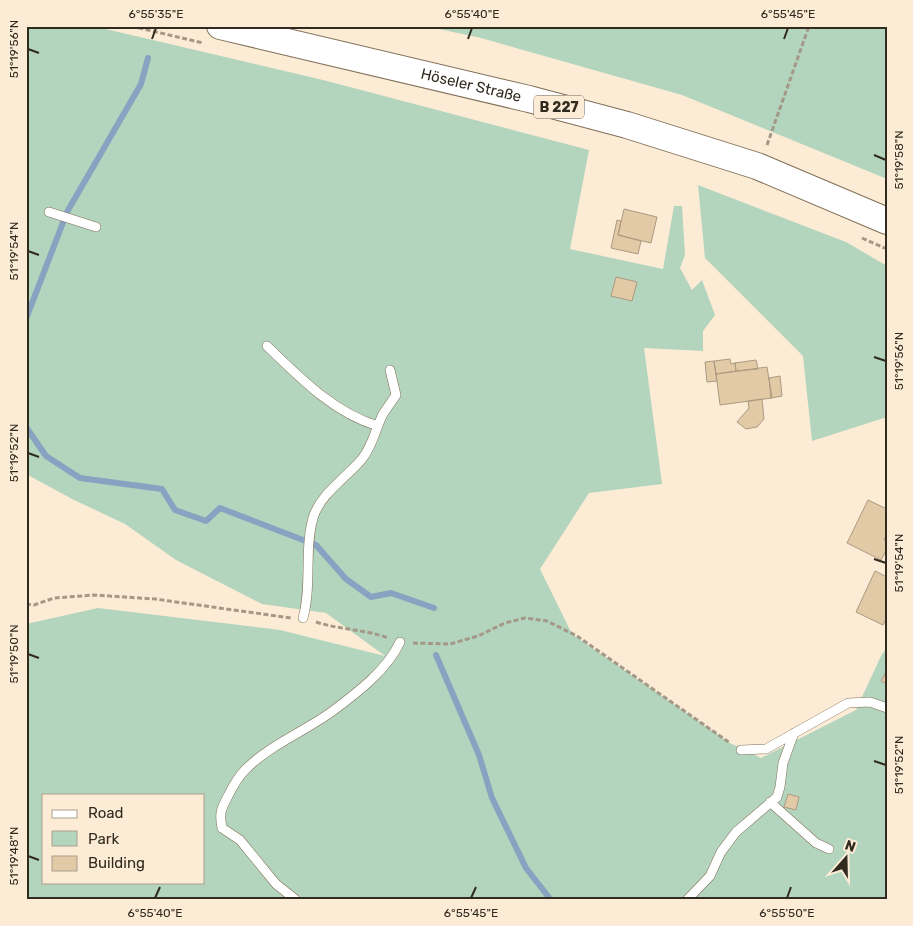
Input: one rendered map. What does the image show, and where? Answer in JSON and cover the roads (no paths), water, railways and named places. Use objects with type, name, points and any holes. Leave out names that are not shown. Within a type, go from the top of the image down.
[{"type":"main road","name":"Höseler Straße","points":[[214,35],[538,101],[627,125],[757,166],[887,222]]},
{"type":"lane","points":[[50,212],[96,227]]},
{"type":"lane","points":[[267,346],[307,385],[349,413],[363,421],[378,426]]},
{"type":"lane","points":[[303,618],[307,603],[308,548],[316,510],[361,459],[374,439],[384,413],[396,395],[390,370]]},
{"type":"lane","points":[[296,900],[276,884],[240,840],[222,828],[219,816],[236,782],[249,767],[266,753],[334,710],[386,665],[394,656],[400,642]]},
{"type":"lane","points":[[742,750],[766,749],[848,703],[870,702],[887,708]]},
{"type":"lane","points":[[687,900],[710,876],[721,852],[736,832],[777,797],[784,763],[794,733]]},
{"type":"lane","points":[[770,802],[816,842],[829,849]]},
{"type":"waterway","points":[[26,319],[67,212],[141,84],[148,58]]},
{"type":"waterway","points":[[26,427],[46,456],[80,478],[162,489],[175,510],[206,521],[220,508],[316,545],[346,579],[371,597],[391,593],[434,608]]},
{"type":"waterway","points":[[436,655],[479,755],[492,798],[526,868],[551,900]]}]
